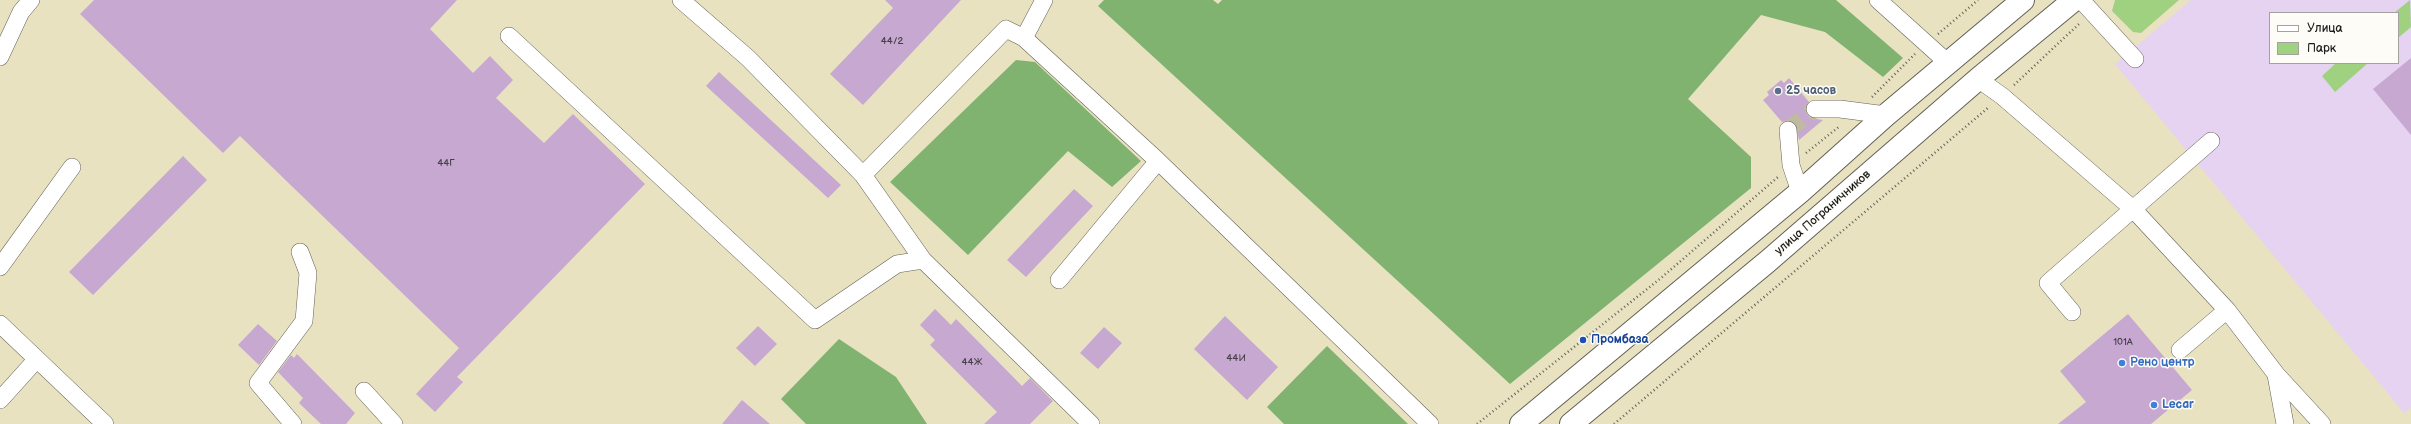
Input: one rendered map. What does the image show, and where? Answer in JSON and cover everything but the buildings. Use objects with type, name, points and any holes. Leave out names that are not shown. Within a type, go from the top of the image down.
[{"type":"main road","points":[[1521,424],[1800,192],[1886,115],[2023,0]]},
{"type":"main road","name":"улица Пограничников","points":[[1570,424],[1739,284],[1978,79],[2074,0]]},
{"type":"main road","points":[[1718,260],[1713,269],[1712,276],[1715,283],[1722,286],[1739,284]]},
{"type":"main road","points":[[1632,331],[1648,324],[1665,326],[1668,336],[1661,348]]},
{"type":"street","points":[[0,57],[21,12],[31,0]]},
{"type":"street","points":[[681,0],[748,58],[863,175],[923,260],[1086,422]]},
{"type":"street","points":[[1024,38],[1044,0]]},
{"type":"street","points":[[1878,0],[1948,63]]},
{"type":"street","points":[[2087,6],[2135,59]]},
{"type":"street","points":[[863,175],[1006,29],[1024,38],[1158,161],[1430,424]]},
{"type":"street","points":[[508,36],[815,320],[897,264],[923,260]]},
{"type":"street","points":[[1978,79],[2002,96],[2133,210],[2227,310],[2276,374],[2322,424]]},
{"type":"street","points":[[1815,109],[1840,109],[1886,115]]},
{"type":"street","points":[[1788,130],[1791,165],[1800,192]]},
{"type":"street","points":[[2072,312],[2048,283],[2211,141]]},
{"type":"street","points":[[1060,280],[1158,161]]},
{"type":"street","points":[[0,267],[72,167]]},
{"type":"street","points":[[293,424],[258,383],[304,321],[308,273],[300,252]]},
{"type":"street","points":[[2180,350],[2227,310]]},
{"type":"street","points":[[0,324],[104,424]]},
{"type":"street","points":[[0,400],[36,360]]},
{"type":"street","points":[[2276,374],[2285,424]]},
{"type":"street","points":[[364,391],[394,424]]},
{"type":"path","points":[[1477,424],[1661,278],[1791,165],[1856,112],[1926,44],[1978,0]]},
{"type":"path","points":[[1614,424],[2002,96],[2087,6]]},
{"type":"shaded area","points":[[2191,0],[2411,0],[2411,408],[2404,413],[2115,64]]},
{"type":"green space","points":[[1104,0],[1213,0],[1218,4],[1222,0],[1836,0],[1903,58],[1883,77],[1825,32],[1761,15],[1688,99],[1751,157],[1751,188],[1510,384],[1098,6]]},
{"type":"green space","points":[[2115,0],[2179,0],[2141,33],[2133,32],[2112,11]]},
{"type":"green space","points":[[2410,0],[2411,27],[2399,37],[2399,12],[2395,12]]},
{"type":"green space","points":[[1016,60],[1035,62],[1141,161],[1112,187],[1068,151],[968,255],[890,182]]},
{"type":"green space","points":[[2335,64],[2367,64],[2335,92],[2322,76]]},
{"type":"green space","points":[[839,339],[896,377],[927,424],[806,424],[781,399]]},
{"type":"green space","points":[[1327,346],[1408,424],[1284,424],[1267,407]]},
{"type":"tunnel","points":[[1788,130],[1815,109]]},
{"type":"place","name":"25 часов","points":[[1778,91]]},
{"type":"place","name":"Промбаза","points":[[1583,340]]},
{"type":"place","name":"Рено центр","points":[[2122,363]]},
{"type":"place","name":"Lecar","points":[[2154,405]]}]
